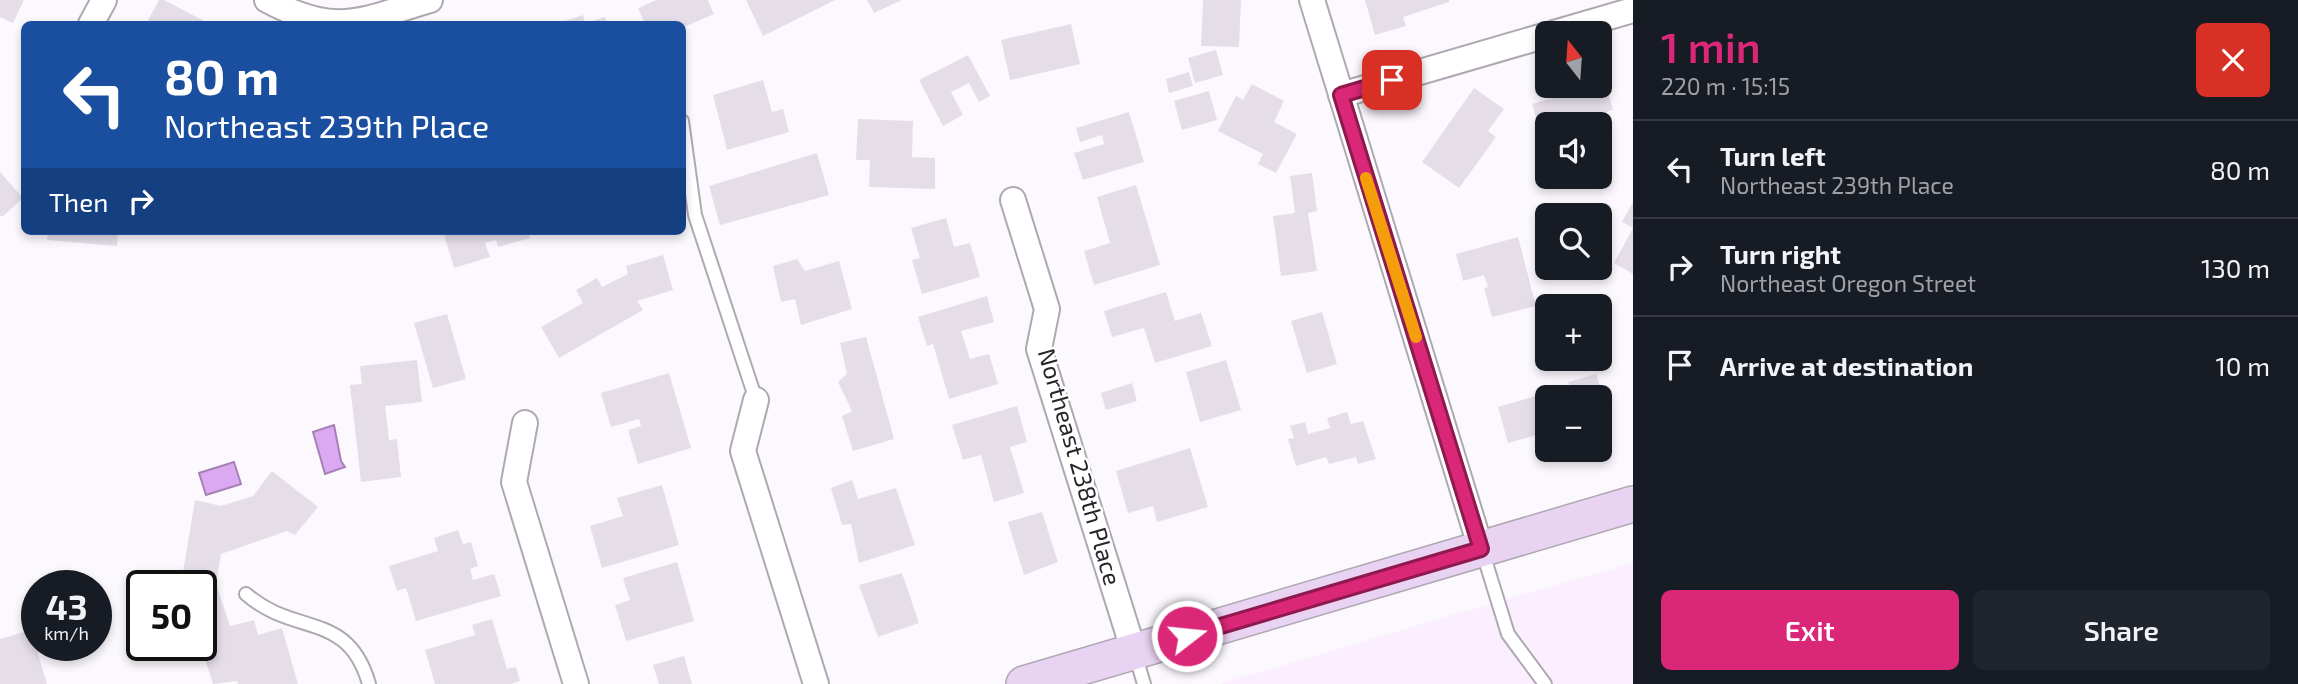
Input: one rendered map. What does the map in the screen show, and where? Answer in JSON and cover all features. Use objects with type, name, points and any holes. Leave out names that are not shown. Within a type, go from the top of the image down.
[{"type":"main road","points":[[1024,684],[1139,668],[1481,549],[1633,504]]},
{"type":"street","points":[[93,21],[104,0]]},
{"type":"street","points":[[267,0],[312,21]]},
{"type":"street","points":[[353,21],[430,0]]},
{"type":"street","points":[[1312,0],[1481,549]]},
{"type":"street","points":[[1595,21],[1633,10]]},
{"type":"street","points":[[1341,95],[1535,38]]},
{"type":"street","name":"Northeast 238th Place","points":[[1013,200],[1047,309],[1039,349],[1139,668]]},
{"type":"street","points":[[756,400],[743,450],[816,684]]},
{"type":"street","points":[[525,423],[513,482],[576,684]]},
{"type":"lane","points":[[686,150],[695,215],[756,400]]},
{"type":"lane","points":[[1481,549],[1508,634],[1545,684]]},
{"type":"lane","points":[[246,594],[264,610],[293,622],[327,629],[355,649],[369,684]]},
{"type":"shaded area","points":[[334,425],[341,461],[345,467],[325,474],[313,432]]},
{"type":"shaded area","points":[[234,462],[241,484],[206,495],[199,473]]},
{"type":"shaded area","points":[[1633,563],[1633,684],[1220,684],[1452,615]]},
{"type":"building","points":[[0,0],[24,0],[13,23],[0,17]]},
{"type":"building","points":[[159,0],[164,0],[204,21],[148,21]]},
{"type":"building","points":[[656,0],[708,0],[714,14],[686,26],[686,21],[644,21],[638,8]]},
{"type":"building","points":[[746,0],[835,0],[763,36]]},
{"type":"building","points":[[867,0],[902,0],[874,13]]},
{"type":"building","points":[[1203,0],[1241,0],[1239,47],[1201,46]]},
{"type":"building","points":[[1365,0],[1449,2],[1403,17],[1406,26],[1375,35]]},
{"type":"building","points":[[583,15],[584,21],[564,21]]},
{"type":"building","points":[[1071,24],[1080,64],[1010,80],[1001,40]]},
{"type":"building","points":[[1216,50],[1223,75],[1195,83],[1188,58]]},
{"type":"building","points":[[968,55],[990,96],[979,102],[969,83],[951,92],[963,115],[943,126],[919,80]]},
{"type":"building","points":[[1189,72],[1193,86],[1169,93],[1166,79]]},
{"type":"building","points":[[763,80],[772,112],[783,109],[789,132],[727,150],[713,95]]},
{"type":"building","points":[[1252,84],[1284,101],[1274,122],[1297,134],[1276,173],[1258,164],[1263,154],[1218,131],[1236,96],[1243,100]]},
{"type":"building","points":[[1474,88],[1504,109],[1488,131],[1496,137],[1459,188],[1422,162]]},
{"type":"building","points":[[1209,91],[1217,120],[1182,130],[1174,101]]},
{"type":"building","points":[[1552,98],[1610,98],[1613,110],[1535,114],[1532,104]]},
{"type":"building","points":[[1129,112],[1144,162],[1083,180],[1074,153],[1104,144],[1102,135],[1080,142],[1076,128]]},
{"type":"building","points":[[858,119],[913,121],[912,157],[935,158],[935,189],[869,187],[870,160],[856,160]]},
{"type":"building","points":[[817,153],[829,195],[720,225],[709,186]]},
{"type":"building","points":[[0,172],[21,196],[21,200],[2,217]]},
{"type":"building","points":[[1312,173],[1317,211],[1308,213],[1317,271],[1281,276],[1273,216],[1295,213],[1290,176]]},
{"type":"building","points":[[1136,185],[1160,265],[1094,285],[1084,251],[1110,243],[1097,197]]},
{"type":"building","points":[[1633,202],[1633,228],[1622,222]]},
{"type":"building","points":[[946,218],[954,247],[970,243],[980,277],[922,294],[912,260],[920,258],[911,228]]},
{"type":"building","points":[[1633,228],[1633,274],[1614,263]]},
{"type":"building","points":[[48,235],[118,235],[117,246],[47,240]]},
{"type":"building","points":[[444,235],[529,235],[530,238],[498,247],[496,240],[485,243],[490,257],[454,268]]},
{"type":"building","points":[[1518,237],[1535,306],[1492,317],[1484,288],[1488,287],[1484,275],[1463,281],[1456,254]]},
{"type":"building","points":[[663,255],[673,290],[637,301],[643,310],[559,358],[541,327],[583,303],[576,290],[597,278],[602,287],[628,274],[626,266]]},
{"type":"building","points":[[797,259],[805,271],[839,261],[852,309],[801,325],[795,299],[781,302],[773,266]]},
{"type":"building","points":[[1166,292],[1175,321],[1201,313],[1212,346],[1155,363],[1144,328],[1112,337],[1104,311]]},
{"type":"building","points":[[987,296],[994,322],[961,331],[970,359],[989,354],[998,384],[949,399],[933,344],[927,346],[918,317]]},
{"type":"building","points":[[1322,312],[1337,364],[1307,373],[1291,321]]},
{"type":"building","points":[[447,314],[466,379],[433,388],[414,323]]},
{"type":"building","points":[[866,337],[894,439],[853,451],[842,416],[852,411],[838,382],[847,374],[840,343]]},
{"type":"building","points":[[417,360],[422,402],[385,406],[389,440],[397,439],[401,477],[361,482],[350,385],[362,384],[360,366]]},
{"type":"building","points":[[1226,360],[1241,410],[1200,422],[1186,372]]},
{"type":"building","points":[[669,373],[691,448],[638,464],[628,430],[641,426],[639,419],[611,427],[601,393]]},
{"type":"building","points":[[1596,374],[1599,385],[1570,385],[1568,382]]},
{"type":"building","points":[[1132,383],[1137,401],[1106,410],[1101,393]]},
{"type":"building","points":[[1535,396],[1535,435],[1508,443],[1498,407]]},
{"type":"building","points":[[1017,406],[1027,442],[1010,447],[1024,493],[994,502],[981,455],[963,460],[952,425]]},
{"type":"building","points":[[1347,412],[1351,424],[1363,421],[1376,459],[1358,464],[1356,457],[1329,464],[1326,457],[1296,466],[1288,439],[1294,438],[1290,426],[1305,422],[1308,434],[1330,428],[1327,418]]},
{"type":"building","points":[[1190,448],[1208,507],[1157,522],[1153,506],[1128,513],[1116,471]]},
{"type":"building","points":[[272,471],[318,507],[295,535],[287,531],[221,554],[217,578],[217,570],[183,570],[195,500],[221,506],[253,496]]},
{"type":"building","points":[[852,480],[858,499],[896,488],[915,545],[859,563],[851,524],[842,525],[831,488]]},
{"type":"building","points":[[662,485],[679,545],[602,568],[590,526],[623,516],[617,498]]},
{"type":"building","points":[[1042,512],[1058,562],[1024,575],[1008,522]]},
{"type":"building","points":[[458,530],[463,544],[471,542],[478,566],[470,569],[473,580],[494,574],[501,596],[416,621],[406,588],[397,591],[389,566],[438,551],[434,538]]},
{"type":"building","points":[[677,562],[694,621],[626,641],[615,605],[630,600],[623,578]]},
{"type":"building","points":[[902,573],[919,623],[878,637],[859,585]]},
{"type":"building","points":[[217,587],[230,626],[254,620],[258,635],[282,628],[298,684],[238,684],[237,681],[213,684],[206,661],[217,661]]},
{"type":"building","points":[[492,619],[507,669],[516,667],[520,681],[511,684],[435,684],[425,650],[475,635],[472,625]]},
{"type":"building","points":[[21,633],[21,661],[40,661],[47,684],[0,684],[0,639]]},
{"type":"building","points":[[684,656],[692,684],[659,684],[653,665]]},
{"type":"slow traffic","points":[[1366,178],[1416,337]]},
{"type":"route","points":[[1187,636],[1481,549],[1341,95],[1392,80]]}]
